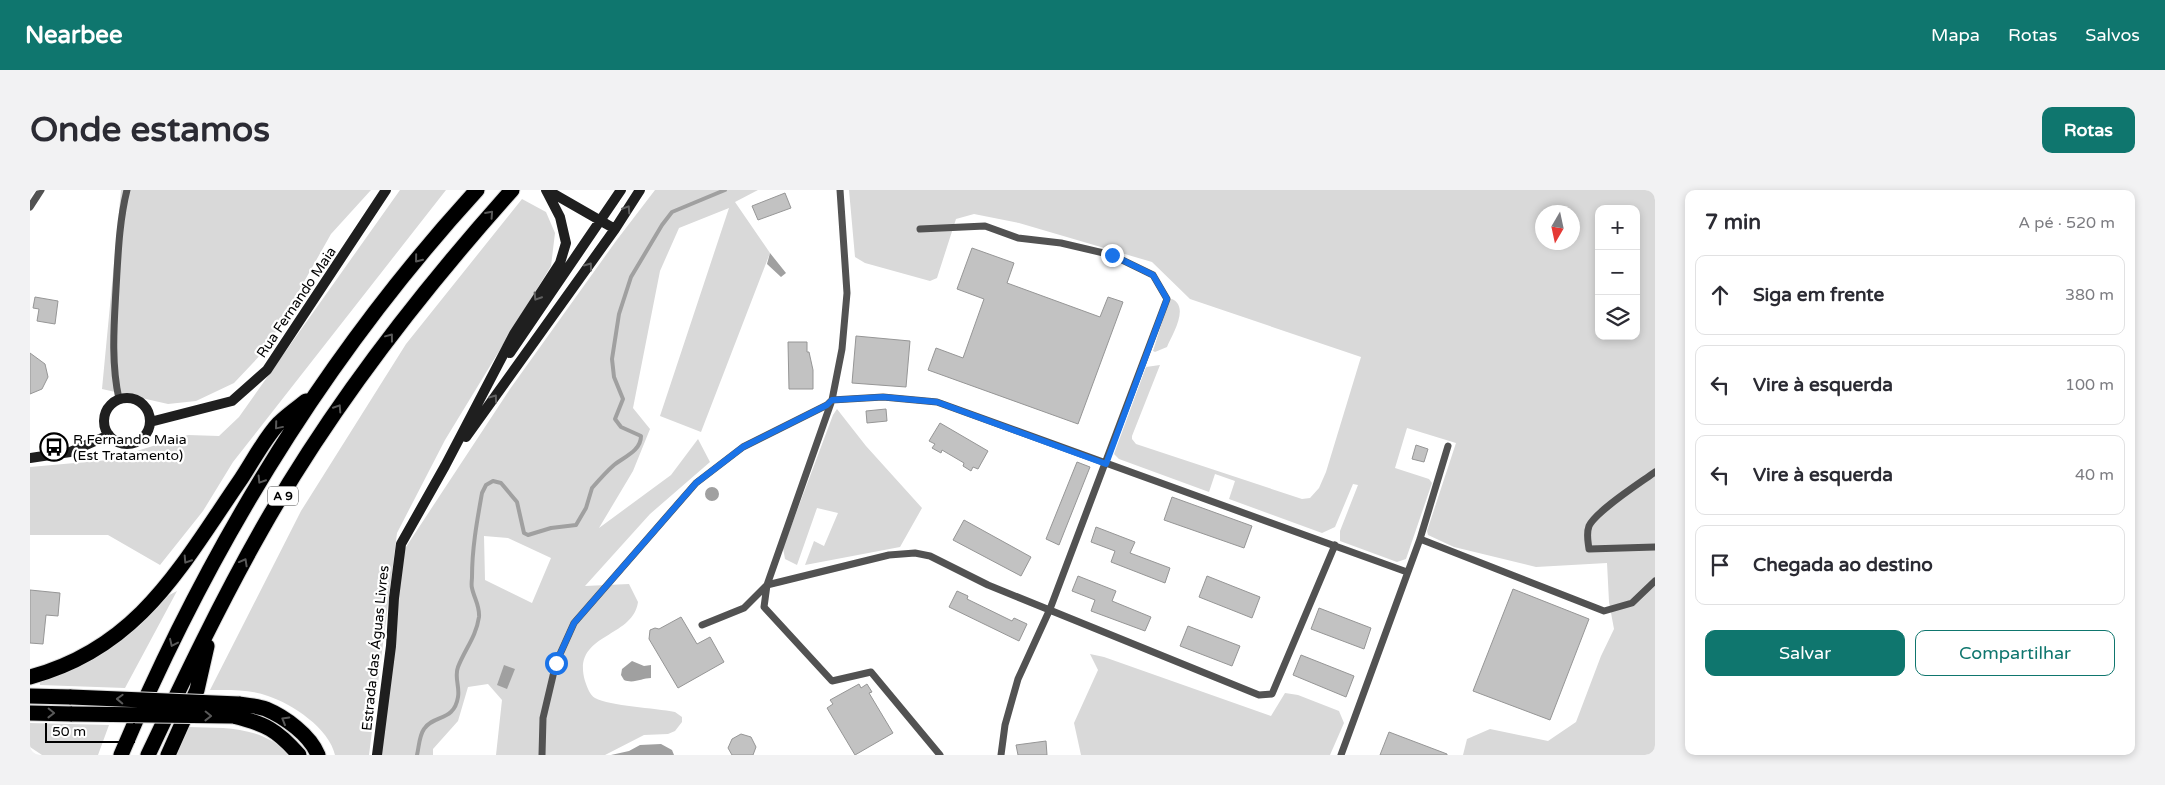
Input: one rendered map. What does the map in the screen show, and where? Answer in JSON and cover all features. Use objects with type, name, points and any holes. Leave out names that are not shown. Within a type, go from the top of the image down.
[{"type":"highway","name":"A 9","points":[[121,755],[194,598],[239,515],[315,394],[380,306],[476,190]]},
{"type":"highway","name":"A 9","points":[[148,755],[212,620],[262,528],[360,376],[469,238],[512,190]]},
{"type":"highway","points":[[30,677],[84,658],[113,639],[138,617],[179,572],[279,423],[315,394]]},
{"type":"highway","points":[[168,755],[197,690],[212,620]]},
{"type":"highway","points":[[30,696],[71,696],[236,710],[260,722],[283,737],[299,755]]},
{"type":"highway","points":[[30,713],[72,714],[265,709],[292,724],[315,748],[318,755]]},
{"type":"main road","name":"Rua Fernando Maia","points":[[150,422],[232,401],[267,370],[386,190]]},
{"type":"main road","points":[[547,190],[615,229]]},
{"type":"main road","points":[[445,466],[514,334],[562,256],[566,243],[560,217],[547,190]]},
{"type":"main road","points":[[480,398],[621,190]]},
{"type":"main road","points":[[445,466],[615,229],[640,190]]},
{"type":"main road","points":[[127,398],[141,402],[146,408],[150,422],[149,429],[138,441],[123,443],[109,435],[106,429],[105,414],[113,403],[119,399],[127,398]]},
{"type":"main road","points":[[30,458],[70,452],[109,435]]},
{"type":"main road","name":"Estrada das Águas Livres","points":[[377,755],[392,646],[394,598],[401,544],[445,466]]},
{"type":"lane","points":[[30,207],[40,190]]},
{"type":"lane","points":[[119,399],[116,382],[114,334],[118,255],[127,190]]},
{"type":"lane","points":[[840,190],[847,293],[842,349],[832,400],[767,585],[764,607],[832,681],[871,672],[940,755]]},
{"type":"lane","points":[[920,229],[986,226],[1018,238],[1061,243],[1112,255],[1153,275],[1167,299],[1050,609],[1018,679],[1006,724],[1001,755]]},
{"type":"lane","points":[[542,755],[543,718],[556,663],[574,623],[696,483],[743,447],[827,405],[832,400],[883,397],[937,402],[1407,572]]},
{"type":"lane","points":[[1341,755],[1420,538],[1448,446]]},
{"type":"lane","points":[[1655,472],[1607,508],[1590,525],[1587,535],[1589,549],[1655,547]]},
{"type":"lane","points":[[1420,538],[1604,611],[1632,603],[1655,581]]},
{"type":"lane","points":[[702,625],[744,608],[767,585],[889,555],[915,553],[930,556],[988,584],[1259,695],[1272,694],[1335,545]]},
{"type":"shaded area","points":[[121,190],[371,190],[331,234],[266,349],[234,383],[196,401],[168,404],[102,389]]},
{"type":"shaded area","points":[[400,190],[446,190],[233,462],[203,511],[160,565],[108,535],[30,535],[30,467],[108,460],[188,435],[219,436],[239,417]]},
{"type":"shaded area","points":[[655,190],[758,190],[735,202],[770,253],[701,432],[660,416],[729,208],[679,228],[660,271],[633,408],[650,429],[633,471],[599,528],[671,475],[698,439],[710,462],[650,514],[585,586],[629,584],[638,602],[634,614],[626,623],[594,645],[587,654],[583,665],[585,681],[592,695],[602,701],[611,703],[675,712],[682,717],[682,722],[675,731],[668,734],[644,735],[605,755],[496,755],[502,700],[488,684],[468,687],[458,721],[433,749],[433,755],[381,755],[404,550],[510,389]],"holes":[[[484,536],[508,538],[551,558],[532,603],[485,580]]]},
{"type":"shaded area","points":[[849,190],[1655,190],[1655,755],[1463,755],[1467,739],[1490,729],[1548,741],[1576,722],[1601,656],[1614,629],[1609,602],[1607,563],[1536,567],[1454,547],[1428,535],[1427,531],[1456,443],[1407,428],[1395,468],[1429,479],[1432,483],[1406,559],[1397,562],[1340,541],[1340,531],[1358,485],[1353,484],[1335,527],[1322,533],[1229,499],[1235,481],[1215,474],[1209,492],[1119,459],[1114,454],[1146,367],[1160,365],[1132,436],[1136,444],[1302,499],[1310,498],[1319,488],[1326,472],[1361,357],[1190,299],[1152,262],[1019,223],[974,214],[956,219],[937,278],[930,281],[865,263],[855,257]]},
{"type":"shaded area","points":[[522,199],[546,212],[555,233],[551,266],[445,440],[397,533],[369,755],[335,755],[331,745],[317,727],[308,718],[288,705],[254,692],[210,690],[301,511],[406,344]]},
{"type":"shaded area","points":[[770,253],[786,273],[781,277],[767,264]]},
{"type":"shaded area","points":[[1172,299],[1180,308],[1176,329],[1167,347],[1155,352],[1153,351],[1169,300]]},
{"type":"shaded area","points":[[837,409],[866,446],[922,508],[900,547],[805,565],[814,541],[824,546],[838,513],[817,508],[797,565],[785,559],[783,548],[833,415]]},
{"type":"shaded area","points":[[712,487],[717,489],[719,494],[717,499],[712,501],[707,499],[705,494],[707,489]]},
{"type":"shaded area","points":[[177,591],[125,688],[40,685],[39,680],[78,667],[115,645],[137,627],[160,602]]},
{"type":"shaded area","points":[[1090,654],[1104,657],[1271,716],[1285,693],[1298,695],[1339,711],[1344,723],[1330,755],[1081,755],[1074,723],[1098,670]]},
{"type":"shaded area","points":[[632,661],[644,666],[651,665],[651,678],[635,681],[624,680],[621,675],[622,669]]},
{"type":"shaded area","points":[[504,665],[515,669],[507,689],[497,685]]},
{"type":"shaded area","points":[[30,723],[109,725],[98,755],[42,755],[30,747]]},
{"type":"shaded area","points":[[189,727],[243,730],[267,739],[289,755],[175,755]]},
{"type":"shaded area","points":[[661,744],[672,750],[674,755],[611,755],[629,751],[640,745]]},
{"type":"building","points":[[785,193],[791,208],[758,220],[752,206]]},
{"type":"building","points":[[972,248],[1014,263],[1007,283],[1100,317],[1108,297],[1123,302],[1078,424],[928,370],[936,348],[963,358],[984,299],[957,289]]},
{"type":"building","points":[[35,297],[58,301],[55,324],[37,321],[39,309],[33,308]]},
{"type":"building","points":[[856,336],[910,341],[906,387],[852,383]]},
{"type":"building","points":[[788,342],[807,342],[807,352],[809,352],[813,370],[813,389],[789,389]]},
{"type":"building","points":[[30,353],[45,364],[48,377],[42,389],[30,394]]},
{"type":"building","points":[[886,409],[887,421],[867,423],[866,411]]},
{"type":"building","points":[[940,423],[988,451],[978,469],[973,467],[971,471],[963,466],[964,463],[942,450],[941,453],[932,448],[935,444],[929,441]]},
{"type":"building","points":[[1416,445],[1428,449],[1424,462],[1412,459]]},
{"type":"building","points":[[1077,462],[1090,467],[1059,545],[1046,539]]},
{"type":"building","points":[[1172,497],[1252,526],[1244,548],[1164,520]]},
{"type":"building","points":[[964,520],[1031,557],[1021,576],[953,540]]},
{"type":"building","points":[[1096,527],[1135,542],[1130,553],[1170,568],[1165,583],[1111,562],[1115,551],[1091,542]]},
{"type":"building","points":[[1078,576],[1116,591],[1112,601],[1151,617],[1145,631],[1091,611],[1095,600],[1072,591]]},
{"type":"building","points":[[1207,576],[1260,597],[1252,618],[1199,597]]},
{"type":"building","points":[[1513,589],[1589,619],[1550,720],[1473,691]]},
{"type":"building","points":[[30,590],[60,593],[58,616],[46,615],[43,644],[30,643]]},
{"type":"building","points":[[957,591],[968,596],[967,599],[1012,621],[1014,618],[1027,624],[1019,641],[949,607]]},
{"type":"building","points":[[1319,608],[1371,628],[1364,649],[1311,629]]},
{"type":"building","points":[[681,617],[697,644],[710,637],[724,662],[678,688],[649,639],[650,630],[659,629]]},
{"type":"building","points":[[1188,626],[1240,646],[1232,666],[1180,646]]},
{"type":"building","points":[[1301,655],[1354,676],[1346,697],[1293,675]]},
{"type":"building","points":[[859,684],[861,688],[867,684],[872,692],[869,693],[893,733],[855,755],[827,708],[833,704],[830,700]]},
{"type":"building","points":[[1389,732],[1447,754],[1447,755],[1380,755]]},
{"type":"building","points":[[741,734],[751,737],[756,747],[753,755],[732,755],[728,748],[732,739]]},
{"type":"building","points":[[1046,741],[1047,755],[1018,755],[1016,745]]},
{"type":"waterway","points":[[417,755],[420,738],[424,729],[428,724],[448,714],[456,705],[458,697],[457,671],[478,624],[479,609],[472,585],[473,556],[482,493],[486,485],[493,481],[501,483],[517,502],[524,533],[528,535],[551,528],[576,525],[586,508],[592,488],[614,465],[635,450],[640,441],[641,436],[621,427],[615,419],[623,399],[614,377],[612,359],[619,314],[631,277],[662,225],[672,212],[725,190]]},
{"type":"place","name":"R Fernando Maia (Est Tratamento)","points":[[54,447]]},
{"type":"route","points":[[556,663],[574,623],[696,483],[743,447],[827,405],[832,400],[883,397],[912,398],[937,402],[1106,464],[1167,299],[1153,275],[1112,255]]}]
